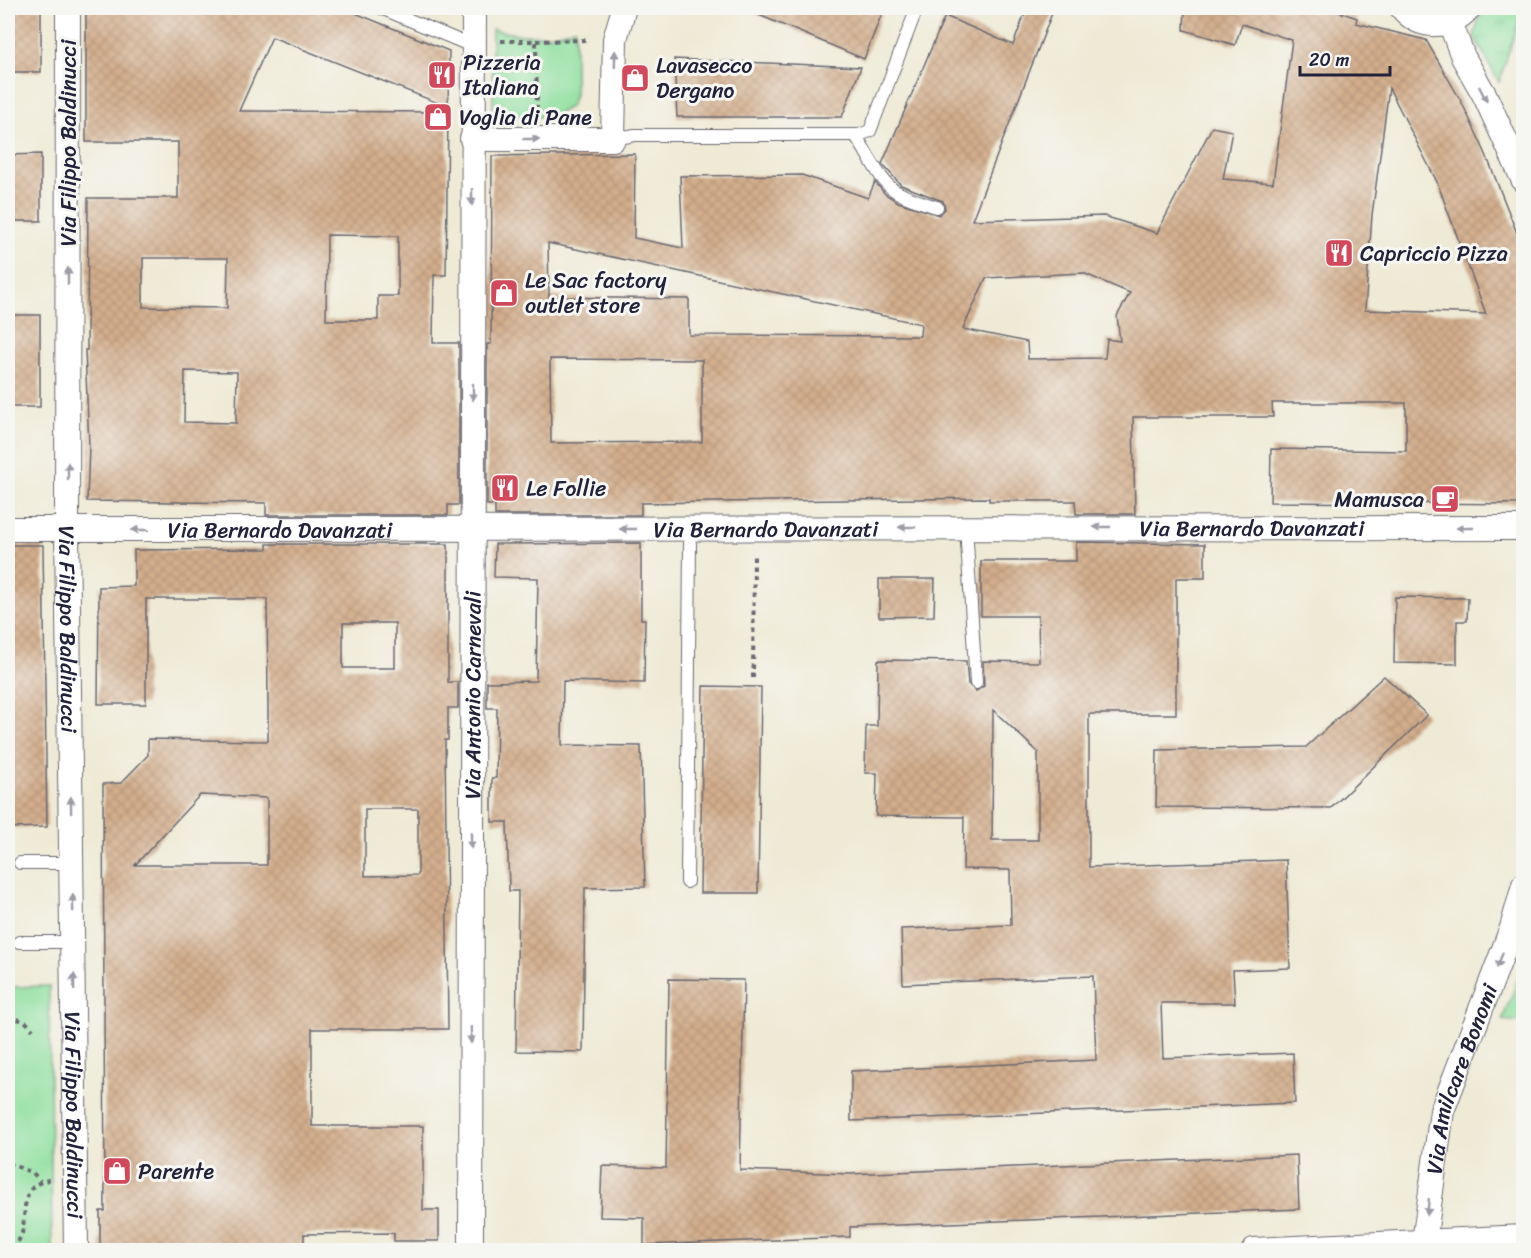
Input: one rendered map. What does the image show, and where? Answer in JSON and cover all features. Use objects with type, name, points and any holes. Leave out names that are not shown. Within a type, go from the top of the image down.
[{"type":"street","name":"Via Filippo Baldinucci","points":[[68,8],[67,530],[76,1251]]},
{"type":"street","name":"Via Antonio Carnevali","points":[[471,1251],[474,8]]},
{"type":"street","points":[[472,139],[613,139],[615,39],[624,8]]},
{"type":"street","points":[[1402,8],[1423,23],[1460,15],[1463,57],[1485,96],[1524,181]]},
{"type":"street","name":"Via Bernardo Davanzati","points":[[8,529],[471,530],[966,526],[1524,528]]},
{"type":"street","name":"Via Amilcare Bonomi","points":[[1424,1242],[1438,1129],[1443,1110],[1509,937],[1524,885]]},
{"type":"street","points":[[1254,1251],[1352,1248],[1524,1237]]},
{"type":"lane","points":[[381,8],[474,47]]},
{"type":"lane","points":[[613,139],[635,135],[855,135],[870,131],[917,8]]},
{"type":"lane","points":[[855,135],[872,157],[880,177],[895,192],[937,207]]},
{"type":"lane","points":[[966,526],[976,683]]},
{"type":"lane","points":[[687,882],[690,543]]},
{"type":"lane","points":[[20,863],[72,863]]},
{"type":"lane","points":[[19,942],[73,942]]},
{"type":"path","points":[[497,40],[536,42],[615,39]]},
{"type":"path","points":[[536,42],[537,120]]},
{"type":"path","points":[[753,678],[754,547]]},
{"type":"path","points":[[8,1017],[25,1021],[33,1030]]},
{"type":"path","points":[[8,1163],[33,1173],[40,1181]]},
{"type":"path","points":[[14,1251],[22,1233],[24,1200],[29,1191],[40,1181],[55,1180]]},
{"type":"green space","points":[[1482,8],[1523,8],[1499,82],[1474,36]]},
{"type":"green space","points":[[575,28],[575,94],[570,107],[551,117],[493,115],[492,29],[545,35]]},
{"type":"green space","points":[[1523,967],[1523,1022],[1502,1020]]},
{"type":"green space","points":[[49,986],[52,1250],[8,1250],[8,987]]},
{"type":"building","points":[[8,8],[41,8],[41,72],[8,72]]},
{"type":"building","points":[[86,8],[343,8],[449,51],[448,107],[272,37],[239,111],[448,112],[446,275],[434,275],[433,343],[459,343],[459,505],[448,505],[448,515],[266,515],[266,503],[87,501],[89,446],[85,350],[87,350],[88,198],[178,198],[178,142],[86,142]],"holes":[[[327,235],[398,236],[398,296],[378,296],[378,320],[326,320]],[[143,258],[228,258],[227,308],[143,307]],[[185,371],[237,372],[236,423],[184,422]]]},
{"type":"building","points":[[742,8],[884,8],[864,59]]},
{"type":"building","points":[[1027,8],[1054,8],[972,220],[1104,216],[1157,233],[1212,127],[1232,131],[1223,179],[1273,183],[1292,40],[1242,24],[1235,45],[1184,30],[1185,8],[1328,8],[1357,18],[1356,23],[1426,40],[1461,101],[1485,152],[1524,251],[1524,504],[1270,502],[1271,449],[1406,451],[1406,403],[1272,403],[1273,417],[1133,417],[1135,514],[1076,514],[1075,501],[989,501],[989,498],[641,503],[641,515],[495,515],[495,505],[487,505],[487,344],[491,344],[492,156],[635,154],[634,238],[683,248],[680,176],[802,175],[868,198],[875,182],[885,194],[898,202],[939,215],[945,209],[943,201],[901,185],[882,164],[945,16],[1013,45]],"holes":[[[1389,88],[1437,182],[1486,314],[1365,310],[1372,215]],[[548,243],[921,324],[920,336],[689,335],[689,299],[549,297]],[[1083,273],[1130,293],[1117,316],[1120,341],[1107,339],[1105,358],[1028,359],[1027,342],[963,329],[986,278]],[[550,359],[702,360],[702,442],[551,443]]]},
{"type":"building","points":[[674,59],[861,67],[842,117],[677,117]]},
{"type":"building","points":[[41,154],[41,221],[8,221],[8,155]]},
{"type":"building","points":[[8,315],[40,315],[40,407],[8,407]]},
{"type":"building","points":[[1076,542],[1205,544],[1205,578],[1176,578],[1176,714],[1089,714],[1089,867],[1286,860],[1290,968],[1233,970],[1235,1003],[1161,1003],[1163,1058],[1293,1053],[1295,1103],[851,1121],[851,1071],[1096,1060],[1093,976],[903,984],[901,929],[1011,925],[1010,870],[963,869],[964,817],[876,816],[877,773],[865,773],[866,726],[877,726],[878,660],[966,661],[968,684],[976,691],[984,686],[983,661],[1039,662],[1038,616],[981,616],[981,561],[1076,561]],"holes":[[[993,710],[1038,752],[1038,840],[992,840]]]},
{"type":"building","points":[[641,543],[641,619],[645,619],[644,683],[563,681],[562,745],[641,746],[645,887],[585,888],[583,1052],[516,1051],[518,891],[509,891],[507,822],[492,822],[492,778],[496,778],[497,708],[487,708],[487,682],[536,681],[538,578],[494,577],[495,544]]},
{"type":"building","points":[[267,544],[448,544],[448,682],[458,682],[458,708],[448,708],[448,740],[445,740],[448,1029],[312,1029],[312,1126],[423,1126],[423,1210],[439,1210],[439,1241],[394,1241],[394,1233],[304,1234],[304,1251],[100,1251],[100,1211],[105,1211],[103,784],[121,783],[148,755],[148,739],[268,741],[268,703],[267,599],[146,599],[146,704],[98,704],[99,587],[134,586],[134,550],[267,549]],"holes":[[[343,623],[395,623],[395,668],[343,668]],[[200,795],[267,798],[267,865],[135,865]],[[365,809],[418,809],[418,875],[365,876]]]},
{"type":"building","points":[[8,545],[43,545],[47,827],[8,828]]},
{"type":"building","points":[[879,579],[935,579],[934,616],[879,617]]},
{"type":"building","points":[[1395,597],[1468,598],[1467,621],[1457,621],[1457,664],[1394,663]]},
{"type":"building","points":[[1384,676],[1427,715],[1331,808],[1156,807],[1157,750],[1306,747]]},
{"type":"building","points":[[703,686],[761,687],[758,893],[700,893]]},
{"type":"building","points":[[669,979],[744,980],[740,1170],[850,1174],[1297,1155],[1299,1209],[850,1227],[850,1237],[644,1245],[644,1218],[600,1217],[602,1166],[666,1168]]},
{"type":"place","name":"Pizzeria Italiana","points":[[442,75]]},
{"type":"place","name":"Lavasecco Dergano","points":[[635,78]]},
{"type":"place","name":"Voglia di Pane","points":[[438,117]]},
{"type":"place","name":"Capriccio Pizza","points":[[1339,253]]},
{"type":"place","name":"Le Sac factory outlet store","points":[[504,293]]},
{"type":"place","name":"Le Follie","points":[[505,488]]},
{"type":"place","name":"Mamusca","points":[[1445,499]]},
{"type":"place","name":"Parente","points":[[117,1171]]}]
